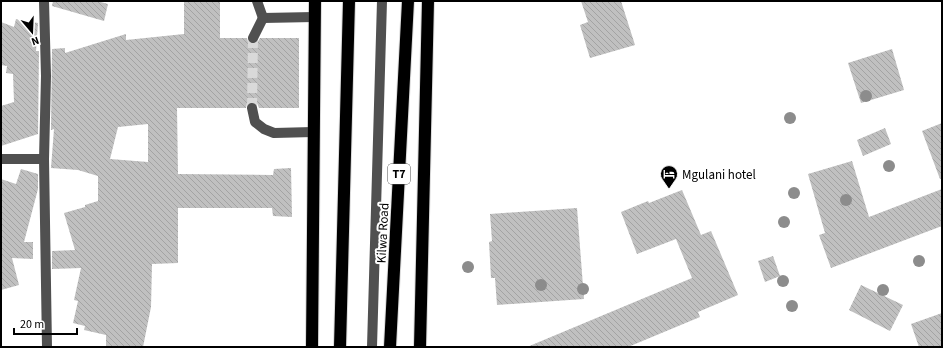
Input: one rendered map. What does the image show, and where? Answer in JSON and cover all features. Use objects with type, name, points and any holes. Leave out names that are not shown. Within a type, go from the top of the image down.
[{"type":"highway","points":[[312,347],[315,1]]},
{"type":"highway","points":[[340,347],[348,1]]},
{"type":"highway","name":"Kilwa Road","points":[[390,347],[408,1]]},
{"type":"highway","name":"T7","points":[[420,347],[428,1]]},
{"type":"street","points":[[44,1],[46,76],[44,159],[47,347]]},
{"type":"street","points":[[253,38],[263,18],[257,1]]},
{"type":"street","points":[[372,347],[382,1]]},
{"type":"street","points":[[263,18],[314,17]]},
{"type":"street","points":[[252,108],[255,122],[264,129],[274,133],[313,132]]},
{"type":"street","points":[[1,159],[44,159]]},
{"type":"building","points":[[53,1],[97,1],[108,4],[104,21],[52,6]]},
{"type":"building","points":[[184,1],[220,1],[220,38],[247,38],[248,42],[253,44],[257,43],[260,38],[299,38],[299,108],[259,108],[257,103],[251,102],[247,103],[246,108],[177,108],[178,174],[273,175],[274,169],[291,168],[292,217],[273,216],[272,208],[178,208],[178,263],[152,264],[151,307],[143,347],[106,347],[106,335],[84,330],[85,326],[73,323],[78,301],[74,300],[81,268],[52,269],[52,251],[75,250],[64,213],[85,207],[85,205],[98,201],[98,176],[78,170],[51,168],[54,129],[51,130],[52,49],[65,48],[65,53],[126,34],[126,40],[184,34]],"holes":[[[148,124],[148,162],[110,159],[118,127]]]},
{"type":"building","points":[[581,1],[621,1],[635,45],[590,58],[580,25],[588,22]]},
{"type":"building","points":[[16,19],[38,23],[36,51],[39,51],[38,134],[1,146],[1,106],[14,102],[13,74],[6,73],[7,66],[1,65],[1,22],[14,27]]},
{"type":"building","points":[[892,49],[904,90],[861,103],[848,63]]},
{"type":"building","points":[[942,123],[942,178],[940,179],[922,131]]},
{"type":"building","points":[[885,128],[891,144],[863,156],[857,140]]},
{"type":"building","points":[[852,161],[869,217],[942,189],[942,226],[831,268],[819,235],[825,233],[808,174]]},
{"type":"building","points":[[21,169],[38,174],[38,189],[24,242],[33,242],[33,259],[12,258],[19,285],[1,290],[1,179],[16,184]]},
{"type":"building","points":[[682,190],[701,235],[711,231],[738,295],[698,312],[700,317],[628,347],[527,347],[692,278],[676,239],[637,254],[621,212]]},
{"type":"building","points":[[577,208],[584,299],[497,305],[495,278],[491,278],[489,242],[492,241],[490,214]]},
{"type":"building","points":[[773,256],[780,276],[765,282],[758,261]]},
{"type":"building","points":[[861,285],[903,305],[890,331],[849,310]]},
{"type":"building","points":[[942,313],[942,347],[919,347],[911,324]]},
{"type":"tunnel","points":[[252,108],[253,38]]},
{"type":"place","name":"Mgulani hotel","points":[[669,189]]}]
